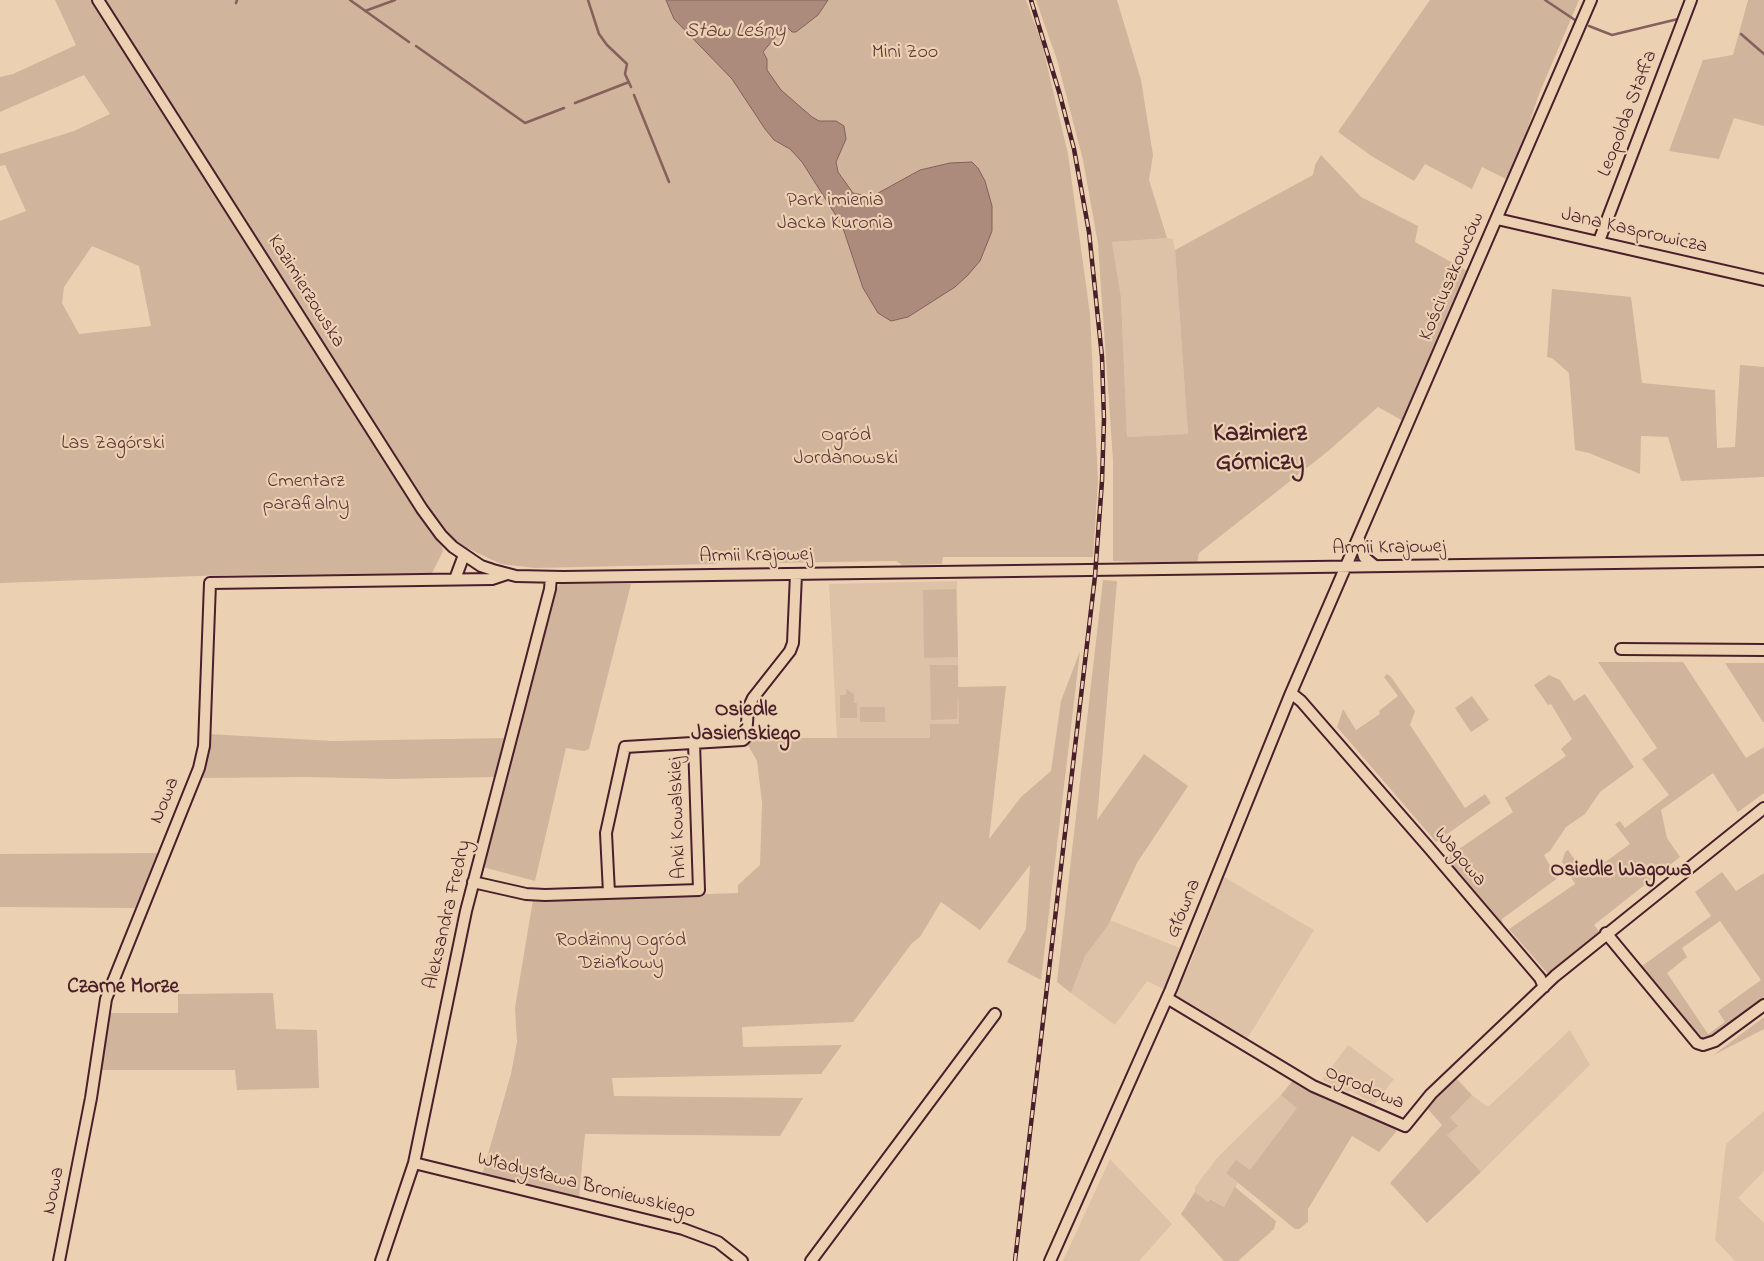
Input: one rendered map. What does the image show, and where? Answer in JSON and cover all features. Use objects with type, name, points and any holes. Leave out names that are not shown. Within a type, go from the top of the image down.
[{"type":"street","name":"Kazimierzowska","points":[[98,0],[440,535],[481,566],[507,574]]},
{"type":"street","name":"Kościuszkowców","points":[[1346,567],[1591,0]]},
{"type":"street","name":"Leopolda Staffa","points":[[1599,241],[1691,0]]},
{"type":"street","name":"Jana Kasprowicza","points":[[1497,218],[1764,280]]},
{"type":"street","points":[[1358,538],[1364,557],[1375,566]]},
{"type":"street","points":[[455,579],[464,555]]},
{"type":"street","name":"Armii Krajowej","points":[[507,574],[550,577],[1764,561]]},
{"type":"street","name":"Główna","points":[[1050,1261],[1167,998],[1291,693],[1346,567]]},
{"type":"street","name":"Nowa","points":[[59,1261],[91,1098],[106,999],[199,768],[204,746],[210,583],[492,579],[507,574]]},
{"type":"street","name":"Anki Kowalskiej","points":[[609,893],[606,833],[625,747],[739,742],[746,737],[748,708],[753,698],[790,651],[793,643],[796,574]]},
{"type":"street","name":"Aleksandra Fredry","points":[[381,1261],[414,1162],[473,882],[550,589],[550,577]]},
{"type":"street","points":[[1620,649],[1764,650]]},
{"type":"street","name":"Wagowa","points":[[1291,693],[1302,701],[1430,849],[1540,978],[1544,987]]},
{"type":"street","name":"Anki Kowalskiej","points":[[473,882],[526,894],[699,890],[694,743]]},
{"type":"street","points":[[1544,987],[1606,934],[1764,808]]},
{"type":"street","points":[[1606,934],[1698,1043],[1703,1045],[1715,1041],[1764,1005]]},
{"type":"street","name":"Ogrodowa","points":[[1167,998],[1313,1086],[1405,1126],[1431,1094],[1544,987]]},
{"type":"street","points":[[811,1261],[995,1014]]},
{"type":"street","name":"Władysława Broniewskiego","points":[[414,1162],[691,1231],[718,1242],[742,1261]]},
{"type":"shaded area","points":[[1173,239],[1175,250],[1188,434],[1127,437],[1121,297],[1112,242]]},
{"type":"shaded area","points":[[957,581],[959,724],[930,738],[837,738],[829,584]]},
{"type":"shaded area","points":[[1224,877],[1314,930],[1247,1039],[1174,995],[1191,962]]},
{"type":"shaded area","points":[[1110,920],[1180,948],[1164,989],[1147,981],[1115,1025],[1071,993],[1085,956]]},
{"type":"shaded area","points":[[1570,1030],[1590,1065],[1481,1172],[1447,1135],[1457,1126],[1450,1118],[1472,1095],[1488,1107]]},
{"type":"shaded area","points":[[1348,1045],[1394,1079],[1374,1105],[1351,1090],[1348,1092],[1322,1080]]},
{"type":"shaded area","points":[[1281,1095],[1298,1108],[1250,1171],[1236,1161],[1226,1173],[1238,1183],[1224,1207],[1211,1199],[1208,1202],[1195,1192],[1195,1187],[1217,1158]]},
{"type":"shaded area","points":[[1764,1111],[1764,1171],[1738,1198],[1764,1223],[1764,1261],[1735,1261],[1715,1240],[1726,1144]]},
{"type":"shaded area","points":[[1110,1159],[1172,1224],[1139,1261],[1063,1261]]},
{"type":"green space","name":"Las Zagórski","points":[[55,0],[92,0],[421,519],[442,547],[443,551],[432,573],[227,575],[0,583],[0,221],[26,211],[5,165],[0,166],[0,154],[74,131],[110,114],[84,75],[0,112],[0,77],[13,74],[76,45]],"holes":[[[92,246],[139,266],[151,326],[79,334],[62,303],[64,287]]]},
{"type":"green space","points":[[105,0],[1026,0],[1042,44],[1068,154],[1090,314],[1098,481],[1093,557],[943,557],[942,564],[902,565],[896,561],[771,563],[767,559],[719,561],[715,564],[535,568],[501,564],[463,546],[444,532]]},
{"type":"green space","points":[[1036,0],[1117,0],[1141,80],[1153,155],[1149,180],[1167,238],[1112,242],[1121,297],[1127,437],[1188,434],[1175,250],[1313,175],[1315,165],[1321,155],[1361,197],[1418,226],[1415,242],[1471,273],[1431,352],[1405,422],[1378,407],[1327,452],[1199,553],[1197,564],[1113,561],[1113,460],[1098,244],[1083,160],[1057,60]]},
{"type":"green space","points":[[1430,0],[1579,0],[1539,94],[1510,181],[1482,167],[1472,189],[1425,164],[1414,181],[1373,157],[1338,132]]},
{"type":"green space","points":[[1748,0],[1764,0],[1764,126],[1734,118],[1719,159],[1669,151],[1703,60],[1733,55]]},
{"type":"green space","points":[[1552,289],[1631,297],[1642,383],[1715,390],[1717,448],[1735,447],[1740,365],[1764,367],[1764,477],[1681,481],[1668,437],[1641,436],[1640,474],[1589,453],[1575,450],[1569,373],[1552,358],[1547,357]]},
{"type":"green space","points":[[1103,580],[1117,581],[1097,820],[1144,754],[1188,786],[1137,863],[1108,925],[1085,956],[1071,993],[1057,982]]},
{"type":"green space","points":[[560,584],[631,584],[589,749],[584,751],[566,748],[535,881],[483,867],[554,593]]},
{"type":"green space","points":[[956,589],[958,657],[924,658],[923,590]]},
{"type":"green space","name":"Rodzinny Ogród Działkowy","points":[[1080,651],[1041,980],[1007,962],[1026,929],[1030,865],[980,930],[941,902],[920,937],[912,943],[853,1022],[742,1027],[743,1047],[842,1045],[821,1074],[612,1078],[614,1096],[803,1098],[780,1136],[585,1134],[579,1198],[482,1175],[511,1074],[517,1042],[515,1008],[533,900],[738,893],[738,885],[760,865],[762,803],[757,761],[748,745],[752,738],[930,738],[930,724],[959,724],[958,692],[957,719],[931,720],[930,665],[958,665],[958,687],[1006,686],[989,839],[1021,797],[1051,771],[1061,701]]},
{"type":"green space","points":[[1598,662],[1683,662],[1746,758],[1764,747],[1764,793],[1738,812],[1713,773],[1661,810],[1667,838],[1680,857],[1594,925],[1601,934],[1549,975],[1509,929],[1575,884],[1562,862],[1565,852],[1568,850],[1586,876],[1630,844],[1615,824],[1620,821],[1625,828],[1669,795],[1642,759],[1657,748]]},
{"type":"green space","points":[[1725,663],[1764,663],[1764,722],[1763,722]]},
{"type":"green space","points":[[1387,674],[1415,711],[1410,725],[1465,808],[1485,794],[1491,803],[1436,842],[1337,727],[1343,709],[1356,730],[1380,714],[1379,711],[1398,696],[1384,677]]},
{"type":"green space","points":[[1549,675],[1560,680],[1574,701],[1585,694],[1634,767],[1600,792],[1585,814],[1566,827],[1550,851],[1544,855],[1557,878],[1502,919],[1503,927],[1443,860],[1513,812],[1505,798],[1566,756],[1561,749],[1572,739],[1551,704],[1548,705],[1534,685]]},
{"type":"green space","points":[[846,689],[854,694],[854,703],[857,703],[857,718],[840,718],[840,695],[846,695]]},
{"type":"green space","points":[[1472,696],[1489,720],[1471,732],[1455,708]]},
{"type":"green space","points":[[860,707],[885,707],[885,722],[860,722]]},
{"type":"green space","points":[[208,734],[332,741],[506,738],[495,777],[393,779],[308,777],[199,778]]},
{"type":"green space","points":[[158,853],[135,908],[0,907],[0,854]]},
{"type":"green space","points":[[1722,872],[1736,891],[1764,873],[1764,999],[1702,1044],[1642,966],[1711,916],[1695,892]],"holes":[[[1720,921],[1761,980],[1718,1011],[1725,1022],[1708,1034],[1667,973],[1687,957],[1682,948]]]},
{"type":"green space","points":[[273,993],[276,1029],[317,1030],[319,1088],[237,1090],[235,1070],[102,1070],[108,1013],[178,1013],[178,994]]},
{"type":"green space","points":[[1764,1017],[1764,1029],[1712,1056]]},
{"type":"green space","points":[[1454,1076],[1472,1095],[1450,1118],[1458,1126],[1447,1135],[1481,1172],[1427,1223],[1390,1183],[1442,1125],[1426,1107]]},
{"type":"green space","points":[[1294,1079],[1397,1125],[1396,1132],[1379,1152],[1352,1136],[1308,1209],[1308,1222],[1299,1229],[1295,1229],[1226,1173],[1236,1160],[1250,1170],[1297,1108],[1281,1095]]},
{"type":"green space","points":[[1235,1187],[1276,1221],[1274,1229],[1238,1261],[1224,1261],[1181,1214],[1195,1192],[1208,1202],[1210,1199],[1224,1207]]},
{"type":"water","name":"Staw Leśny","points":[[666,0],[828,0],[818,15],[796,32],[792,32],[785,25],[763,52],[767,59],[767,70],[781,90],[812,117],[819,121],[836,121],[844,126],[846,139],[836,162],[838,172],[853,193],[871,197],[920,170],[950,163],[972,162],[978,168],[985,181],[992,206],[992,231],[980,261],[968,275],[955,287],[908,317],[891,321],[878,313],[863,288],[842,225],[802,162],[790,149],[774,140],[732,79],[674,19]]},
{"type":"waterway","points":[[350,0],[409,42]]},
{"type":"waterway","points":[[365,11],[395,0]]},
{"type":"waterway","points":[[588,0],[599,34],[607,45],[627,64],[625,74],[631,87]]},
{"type":"waterway","points":[[1545,0],[1575,20]]},
{"type":"waterway","points":[[1589,26],[1612,35],[1678,19]]},
{"type":"waterway","points":[[1741,34],[1764,54]]},
{"type":"waterway","points":[[416,46],[525,123],[564,108]]},
{"type":"waterway","points":[[575,103],[629,82]]},
{"type":"waterway","points":[[634,95],[669,182]]},
{"type":"railway","points":[[1015,1261],[1095,576],[1102,481],[1104,419],[1102,357],[1089,232],[1074,149],[1060,95],[1031,0]]},
{"type":"district","name":"Kazimierz Górniczy","points":[[1260,450]]},
{"type":"district","name":"Osiedle Jasieńskiego","points":[[746,724]]},
{"type":"district","name":"Osiedle Wagowa","points":[[1621,872]]},
{"type":"district","name":"Czarne Morze","points":[[123,989]]},
{"type":"park label","name":"Mini Zoo","points":[[905,54]]},
{"type":"park label","name":"Park imienia Jacka Kuronia","points":[[835,214]]},
{"type":"park label","name":"Ogród Jordanowski","points":[[846,448]]},
{"type":"park label","name":"Cmentarz parafialny","points":[[306,494]]}]
